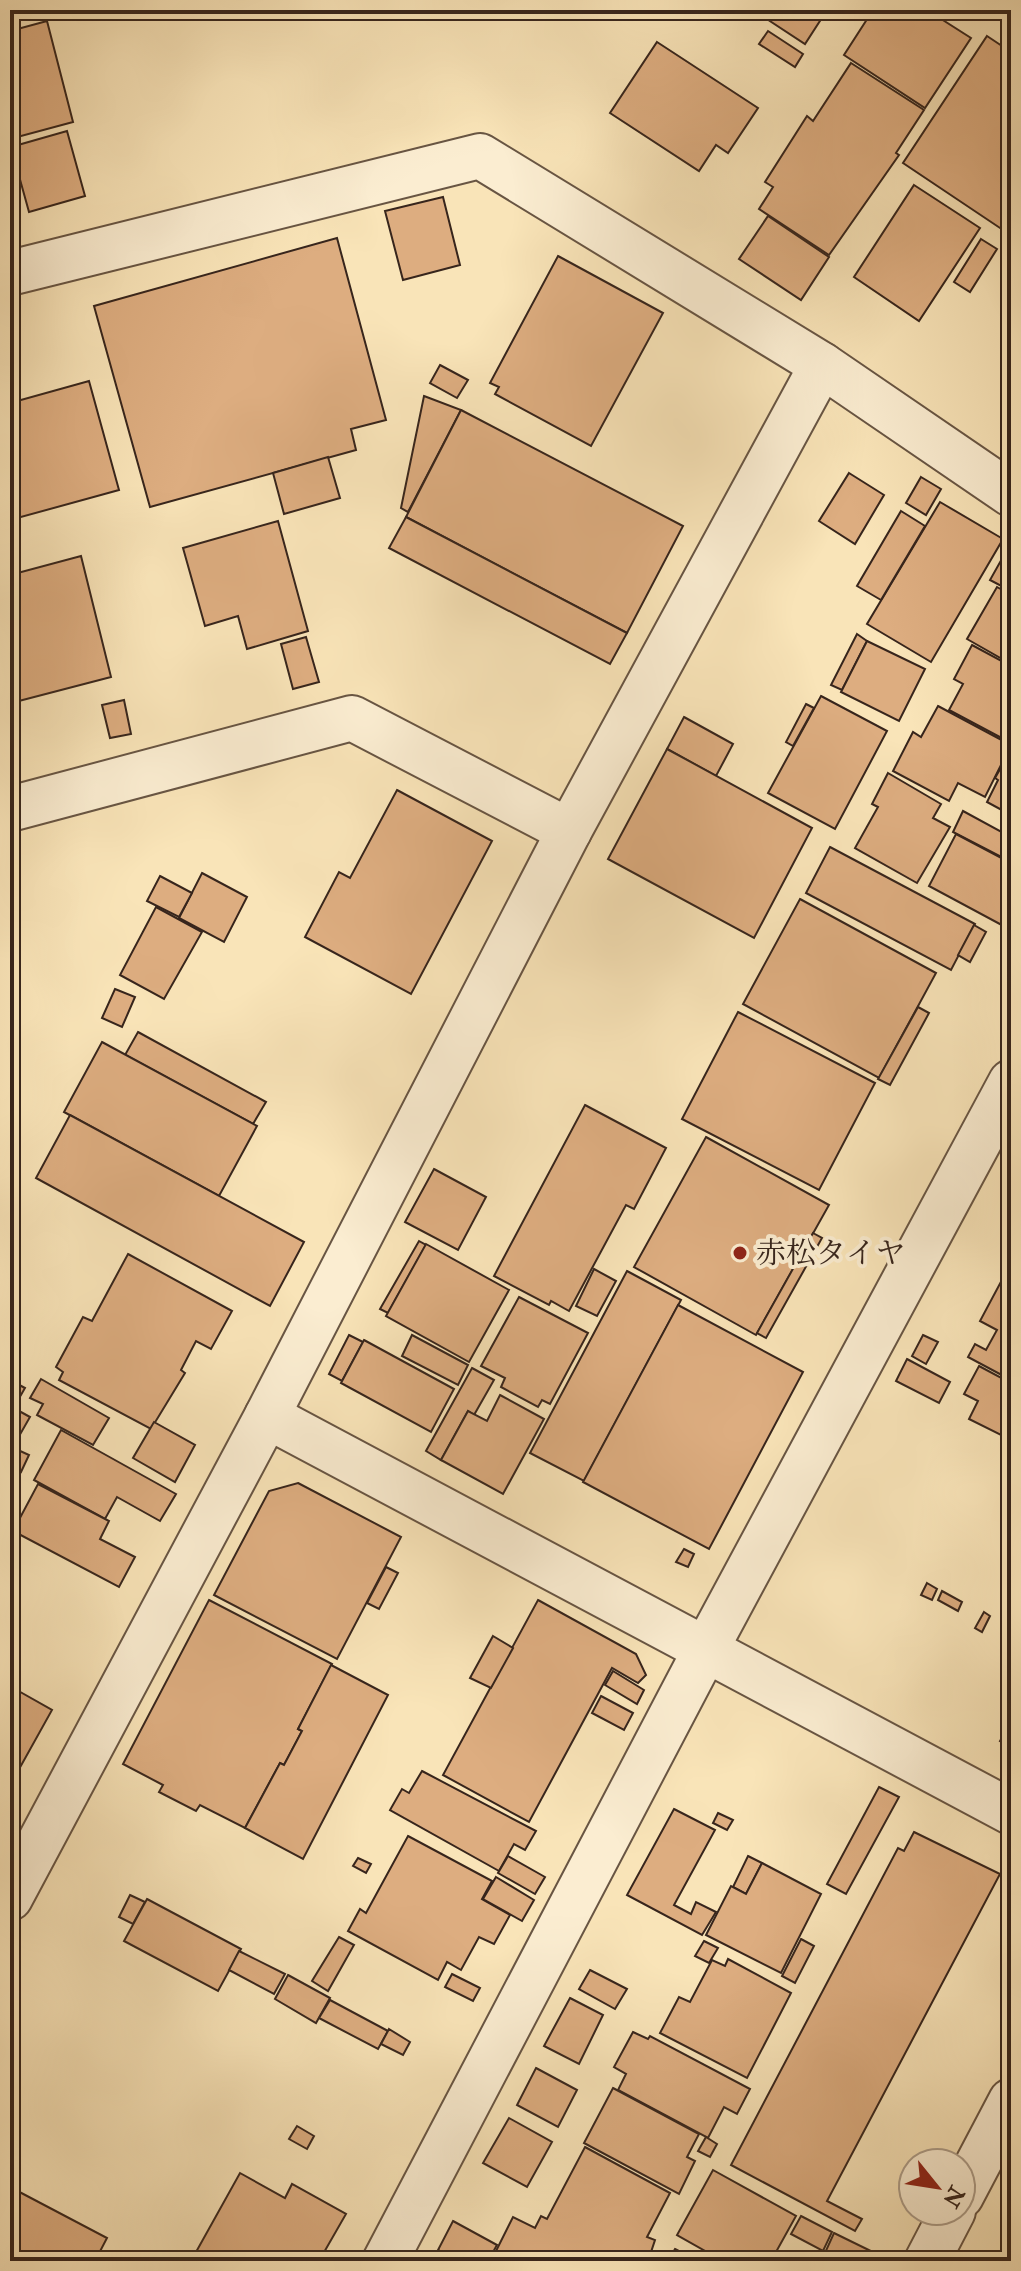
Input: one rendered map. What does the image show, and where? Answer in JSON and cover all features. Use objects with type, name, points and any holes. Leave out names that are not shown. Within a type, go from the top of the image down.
[{"type":"street","points":[[10,273],[480,156],[822,365],[1011,494]]},
{"type":"street","points":[[10,1898],[267,1416],[569,831],[822,365]]},
{"type":"street","points":[[10,809],[352,718],[569,831]]},
{"type":"street","points":[[385,2261],[706,1649],[1011,1082]]},
{"type":"street","points":[[267,1416],[1011,1812]]},
{"type":"street","points":[[977,2166],[1011,2101]]},
{"type":"street","points":[[927,2261],[945,2227]]},
{"type":"building","points":[[753,10],[827,10],[805,44]]},
{"type":"building","points":[[873,10],[927,10],[971,38],[925,108],[844,55]]},
{"type":"building","points":[[47,21],[73,122],[10,139],[10,31]]},
{"type":"building","points":[[768,31],[803,54],[795,67],[759,44]]},
{"type":"building","points":[[987,36],[1011,52],[1009,234],[903,163]]},
{"type":"building","points":[[657,42],[758,108],[728,153],[716,145],[699,171],[610,113]]},
{"type":"building","points":[[851,63],[924,110],[896,153],[899,155],[829,255],[759,209],[773,187],[765,182],[807,116],[813,121]]},
{"type":"building","points":[[67,131],[85,196],[29,212],[11,147]]},
{"type":"building","points":[[914,185],[980,228],[919,321],[854,277]]},
{"type":"building","points":[[443,197],[460,265],[403,280],[385,211]]},
{"type":"building","points":[[768,216],[829,257],[801,300],[739,259]]},
{"type":"building","points":[[337,238],[386,420],[351,429],[356,450],[150,507],[94,306]]},
{"type":"building","points":[[981,239],[997,249],[970,292],[954,282]]},
{"type":"building","points":[[558,256],[663,313],[591,446],[495,394],[499,387],[490,383]]},
{"type":"building","points":[[440,365],[468,380],[457,398],[430,383]]},
{"type":"building","points":[[89,381],[119,490],[10,520],[10,403]]},
{"type":"building","points":[[424,396],[461,410],[408,512],[401,508]]},
{"type":"building","points":[[461,410],[683,526],[627,633],[406,517]]},
{"type":"building","points":[[328,457],[340,498],[284,514],[273,473]]},
{"type":"building","points":[[849,473],[884,495],[855,544],[819,521]]},
{"type":"building","points":[[921,477],[941,489],[926,515],[906,503]]},
{"type":"building","points":[[940,502],[1003,539],[931,662],[867,624]]},
{"type":"building","points":[[901,511],[925,526],[881,600],[857,586]]},
{"type":"building","points":[[406,517],[627,633],[610,664],[389,548]]},
{"type":"building","points":[[278,521],[308,631],[247,649],[238,616],[205,626],[183,548]]},
{"type":"building","points":[[1008,548],[1011,583],[1007,589],[990,580]]},
{"type":"building","points":[[81,556],[111,677],[15,702],[10,682],[10,575]]},
{"type":"building","points":[[1011,583],[1011,664],[967,639],[997,587],[1006,592]]},
{"type":"building","points":[[857,634],[867,641],[842,690],[831,685]]},
{"type":"building","points":[[306,637],[319,682],[293,689],[281,644]]},
{"type":"building","points":[[867,641],[925,669],[899,721],[841,692]]},
{"type":"building","points":[[972,645],[1011,666],[1011,743],[949,710],[963,684],[954,679]]},
{"type":"building","points":[[821,696],[887,731],[835,829],[768,793]]},
{"type":"building","points":[[124,700],[131,734],[110,738],[102,705]]},
{"type":"building","points":[[806,704],[814,708],[793,746],[786,742]]},
{"type":"building","points":[[938,706],[1011,745],[985,797],[958,783],[949,801],[893,771],[913,732],[921,737]]},
{"type":"building","points":[[684,717],[733,744],[716,776],[667,749]]},
{"type":"building","points":[[667,749],[812,828],[754,938],[608,859]]},
{"type":"building","points":[[1011,750],[1011,815],[987,802],[998,780],[995,778]]},
{"type":"building","points":[[888,773],[941,804],[933,818],[950,827],[917,883],[855,848],[878,807],[872,804]]},
{"type":"building","points":[[397,790],[492,841],[411,994],[305,937],[339,872],[350,878]]},
{"type":"building","points":[[963,811],[1011,837],[1011,862],[953,832]]},
{"type":"building","points":[[956,834],[1011,863],[1011,930],[929,886]]},
{"type":"building","points":[[830,847],[975,924],[951,970],[806,893]]},
{"type":"building","points":[[202,873],[247,897],[224,942],[179,918]]},
{"type":"building","points":[[160,876],[192,893],[179,917],[147,901]]},
{"type":"building","points":[[800,899],[936,973],[879,1078],[743,1004]]},
{"type":"building","points":[[156,907],[202,932],[164,999],[120,975]]},
{"type":"building","points":[[974,925],[986,932],[970,962],[958,955]]},
{"type":"building","points":[[115,989],[135,997],[122,1027],[102,1018]]},
{"type":"building","points":[[918,1007],[929,1013],[890,1085],[878,1079]]},
{"type":"building","points":[[738,1012],[875,1083],[819,1190],[682,1119]]},
{"type":"building","points":[[138,1032],[266,1102],[253,1124],[125,1055]]},
{"type":"building","points":[[102,1042],[257,1126],[219,1196],[64,1112]]},
{"type":"building","points":[[585,1105],[666,1148],[634,1209],[626,1205],[569,1311],[551,1301],[549,1305],[494,1276]]},
{"type":"building","points":[[70,1115],[304,1242],[270,1306],[36,1178]]},
{"type":"building","points":[[706,1137],[829,1205],[756,1335],[634,1267]]},
{"type":"building","points":[[434,1169],[486,1197],[458,1250],[405,1222]]},
{"type":"building","points":[[813,1233],[822,1238],[766,1338],[757,1333]]},
{"type":"building","points":[[419,1241],[426,1245],[388,1313],[380,1309]]},
{"type":"building","points":[[426,1244],[509,1290],[469,1362],[386,1316]]},
{"type":"building","points":[[128,1254],[232,1311],[211,1349],[196,1341],[181,1370],[185,1373],[151,1429],[59,1380],[63,1372],[56,1367],[83,1317],[92,1321]]},
{"type":"building","points":[[1011,1263],[1011,1380],[968,1357],[975,1344],[986,1350],[997,1330],[980,1321]]},
{"type":"building","points":[[594,1269],[616,1281],[597,1316],[576,1306]]},
{"type":"building","points":[[627,1271],[681,1300],[584,1481],[530,1453]]},
{"type":"building","points":[[519,1297],[588,1333],[550,1404],[542,1400],[538,1407],[501,1387],[505,1378],[481,1366]]},
{"type":"building","points":[[678,1305],[803,1372],[709,1549],[583,1482]]},
{"type":"building","points":[[349,1335],[363,1342],[342,1381],[329,1374]]},
{"type":"building","points":[[412,1335],[468,1365],[458,1385],[402,1356]]},
{"type":"building","points":[[923,1335],[938,1342],[926,1364],[912,1356]]},
{"type":"building","points":[[364,1340],[454,1389],[431,1432],[341,1383]]},
{"type":"building","points":[[907,1359],[950,1382],[939,1403],[896,1381]]},
{"type":"building","points":[[979,1366],[1011,1383],[1011,1440],[969,1419],[978,1401],[964,1394]]},
{"type":"building","points":[[472,1368],[494,1380],[474,1415],[468,1411],[441,1460],[426,1451]]},
{"type":"building","points":[[41,1379],[109,1418],[93,1445],[37,1415],[43,1404],[30,1398]]},
{"type":"building","points":[[10,1380],[25,1388],[17,1402],[10,1398]]},
{"type":"building","points":[[500,1395],[544,1419],[503,1494],[441,1460],[468,1411],[487,1421]]},
{"type":"building","points":[[10,1406],[30,1417],[10,1452]]},
{"type":"building","points":[[154,1422],[195,1445],[175,1482],[133,1458]]},
{"type":"building","points":[[61,1430],[176,1494],[160,1521],[117,1497],[105,1519],[34,1480]]},
{"type":"building","points":[[18,1450],[29,1455],[21,1472],[10,1466]]},
{"type":"building","points":[[298,1483],[401,1537],[337,1659],[214,1595],[269,1491]]},
{"type":"building","points":[[38,1484],[109,1521],[100,1539],[135,1557],[119,1587],[13,1531]]},
{"type":"building","points":[[684,1549],[694,1554],[688,1567],[676,1562]]},
{"type":"building","points":[[386,1567],[398,1573],[379,1609],[367,1603]]},
{"type":"building","points":[[927,1583],[937,1589],[932,1600],[921,1595]]},
{"type":"building","points":[[942,1591],[962,1602],[958,1611],[938,1600]]},
{"type":"building","points":[[209,1600],[332,1664],[298,1729],[302,1731],[284,1765],[280,1763],[245,1828],[200,1805],[196,1811],[159,1792],[163,1785],[123,1764]]},
{"type":"building","points":[[538,1600],[636,1654],[646,1675],[638,1683],[612,1668],[529,1822],[443,1775]]},
{"type":"building","points":[[984,1612],[990,1616],[982,1632],[975,1628]]},
{"type":"building","points":[[493,1636],[513,1648],[491,1688],[470,1678]]},
{"type":"building","points":[[331,1665],[388,1695],[303,1859],[245,1828],[280,1763],[284,1765],[302,1731],[298,1729]]},
{"type":"building","points":[[613,1671],[644,1690],[637,1704],[605,1685]]},
{"type":"building","points":[[15,1689],[52,1710],[13,1780],[10,1697]]},
{"type":"building","points":[[601,1696],[633,1713],[624,1730],[592,1713]]},
{"type":"building","points":[[1011,1721],[1011,1747],[1000,1741]]},
{"type":"building","points":[[422,1771],[536,1831],[525,1850],[514,1844],[499,1871],[390,1810],[402,1789],[409,1793]]},
{"type":"building","points":[[879,1787],[899,1797],[846,1894],[827,1884]]},
{"type":"building","points":[[674,1809],[715,1830],[674,1905],[691,1914],[696,1902],[716,1912],[702,1935],[627,1895]]},
{"type":"building","points":[[718,1813],[733,1820],[727,1830],[713,1823]]},
{"type":"building","points":[[914,1832],[1000,1874],[827,2201],[862,2219],[855,2231],[731,2165],[898,1848],[904,1851]]},
{"type":"building","points":[[408,1836],[492,1881],[482,1899],[510,1915],[494,1944],[479,1937],[461,1970],[447,1962],[438,1980],[348,1931],[360,1909],[366,1913]]},
{"type":"building","points":[[508,1856],[545,1877],[535,1894],[498,1873]]},
{"type":"building","points":[[748,1856],[762,1863],[746,1894],[733,1887]]},
{"type":"building","points":[[358,1858],[371,1864],[366,1873],[353,1866]]},
{"type":"building","points":[[762,1863],[821,1894],[781,1973],[706,1935],[731,1886],[746,1894]]},
{"type":"building","points":[[496,1877],[534,1900],[522,1921],[483,1899]]},
{"type":"building","points":[[130,1895],[145,1902],[133,1924],[119,1917]]},
{"type":"building","points":[[147,1899],[241,1949],[218,1991],[124,1941]]},
{"type":"building","points":[[339,1937],[354,1945],[328,1991],[312,1981]]},
{"type":"building","points":[[801,1939],[814,1946],[795,1983],[782,1976]]},
{"type":"building","points":[[704,1941],[718,1948],[709,1963],[695,1956]]},
{"type":"building","points":[[239,1951],[285,1974],[274,1994],[229,1970]]},
{"type":"building","points":[[728,1959],[791,1993],[747,2078],[660,2033],[679,1997],[690,2002],[712,1960],[725,1966]]},
{"type":"building","points":[[590,1970],[627,1989],[615,2009],[579,1989]]},
{"type":"building","points":[[452,1974],[480,1988],[473,2001],[445,1987]]},
{"type":"building","points":[[288,1975],[330,1998],[316,2023],[275,1999]]},
{"type":"building","points":[[570,1998],[603,2015],[579,2064],[544,2046]]},
{"type":"building","points":[[330,2000],[388,2031],[378,2049],[319,2018]]},
{"type":"building","points":[[389,2029],[410,2042],[403,2055],[381,2044]]},
{"type":"building","points":[[633,2032],[648,2039],[650,2036],[750,2089],[737,2114],[724,2107],[708,2138],[618,2090],[626,2074],[614,2067]]},
{"type":"building","points":[[536,2068],[577,2090],[558,2127],[517,2105]]},
{"type":"building","points":[[613,2088],[699,2134],[687,2157],[695,2161],[679,2194],[584,2143]]},
{"type":"building","points":[[509,2118],[552,2142],[527,2187],[483,2163]]},
{"type":"building","points":[[297,2126],[314,2136],[307,2149],[289,2139]]},
{"type":"building","points":[[706,2137],[717,2144],[710,2157],[698,2151]]},
{"type":"building","points":[[585,2147],[670,2193],[647,2237],[655,2240],[648,2261],[491,2261],[513,2217],[535,2228],[541,2216],[547,2219]]},
{"type":"building","points":[[713,2170],[796,2216],[771,2261],[723,2261],[677,2235]]},
{"type":"building","points":[[240,2173],[285,2198],[292,2184],[346,2214],[319,2261],[191,2261]]},
{"type":"building","points":[[10,2187],[107,2238],[95,2261],[10,2261]]},
{"type":"building","points":[[801,2216],[832,2232],[823,2251],[791,2234]]},
{"type":"building","points":[[453,2221],[497,2245],[488,2261],[459,2261],[438,2250]]},
{"type":"building","points":[[834,2233],[879,2255],[876,2261],[836,2261],[824,2255]]},
{"type":"building","points":[[675,2249],[698,2261],[668,2261]]},
{"type":"place","name":"赤松タイヤ","points":[[740,1253]]}]
